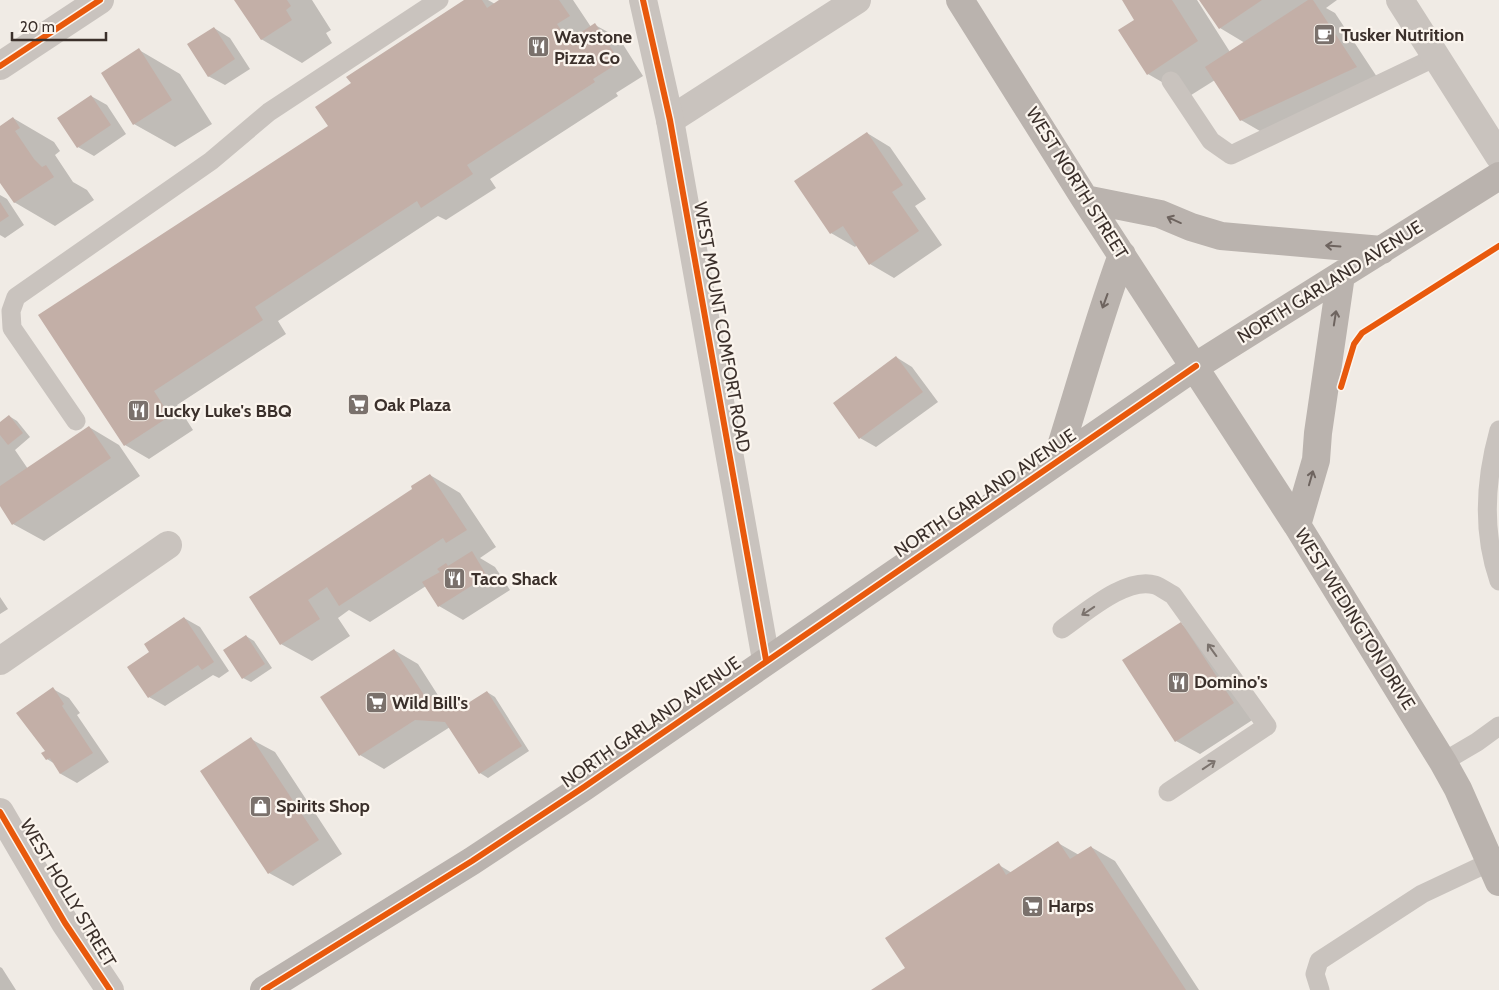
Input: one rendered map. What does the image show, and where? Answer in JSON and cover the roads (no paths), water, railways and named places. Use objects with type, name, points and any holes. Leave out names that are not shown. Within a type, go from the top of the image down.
[{"type":"main road","name":"WEST NORTH STREET","points":[[960,0],[1085,199],[1196,366]]},
{"type":"main road","name":"NORTH GARLAND AVENUE","points":[[264,990],[488,851],[647,745],[766,660],[1196,366],[1499,176]]},
{"type":"main road","points":[[1085,199],[1160,214],[1191,227],[1221,236],[1382,250]]},
{"type":"main road","points":[[1056,462],[1097,323],[1122,255]]},
{"type":"main road","points":[[1298,525],[1316,460],[1319,423],[1341,275]]},
{"type":"main road","name":"WEST WEDINGTON DRIVE","points":[[1196,366],[1298,525],[1443,762],[1495,872]]},
{"type":"street","points":[[0,66],[100,0]]},
{"type":"street","name":"WEST MOUNT COMFORT ROAD","points":[[643,0],[670,120],[766,660]]},
{"type":"street","points":[[670,120],[857,0]]},
{"type":"street","points":[[1400,0],[1499,156]]},
{"type":"street","points":[[0,661],[168,544]]},
{"type":"street","name":"WEST HOLLY STREET","points":[[0,812],[65,923],[110,990]]},
{"type":"lane","points":[[76,421],[12,328],[11,311],[16,297],[210,160],[269,112],[439,0]]},
{"type":"lane","points":[[1171,81],[1211,142],[1231,155],[1436,58]]},
{"type":"lane","points":[[1499,430],[1495,445],[1486,517],[1491,557],[1499,581]]},
{"type":"lane","points":[[1062,629],[1121,589],[1137,584],[1155,585],[1173,595],[1267,726],[1168,792]]},
{"type":"lane","points":[[1443,762],[1477,742],[1499,726]]},
{"type":"lane","points":[[1320,990],[1315,974],[1319,961],[1422,894],[1495,872]]},
{"type":"place","name":"Tusker Nutrition","points":[[1325,35]]},
{"type":"place","name":"Waystone Pizza Co","points":[[538,47]]},
{"type":"place","name":"Oak Plaza","points":[[358,405]]},
{"type":"place","name":"Lucky Luke's BBQ","points":[[139,411]]},
{"type":"place","name":"Taco Shack","points":[[455,579]]},
{"type":"place","name":"Domino's","points":[[1178,682]]},
{"type":"place","name":"Wild Bill's","points":[[376,703]]},
{"type":"place","name":"Spirits Shop","points":[[260,806]]},
{"type":"place","name":"Harps","points":[[1032,906]]}]
